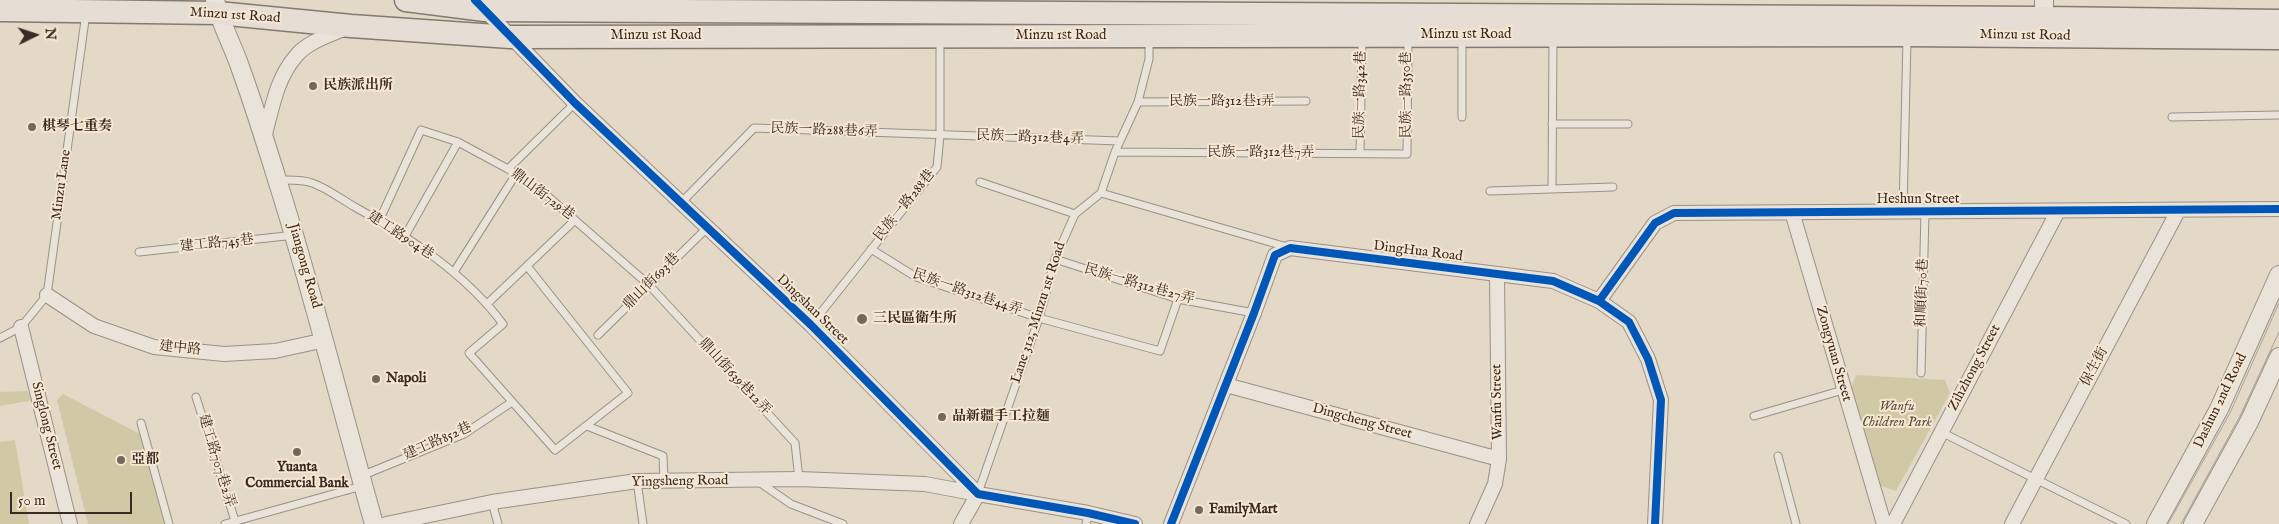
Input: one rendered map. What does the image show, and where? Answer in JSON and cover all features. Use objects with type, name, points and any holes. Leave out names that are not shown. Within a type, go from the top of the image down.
[{"type":"main road","name":"Minzu 1st Road","points":[[406,0],[480,5],[1149,21],[1771,18],[2044,18],[2279,21]]},
{"type":"main road","name":"Minzu 1st Road","points":[[0,10],[86,11],[212,4],[351,26],[510,37],[940,36],[1149,21],[1362,36],[1553,35],[1771,18],[1907,35],[2044,18],[2279,38]]},
{"type":"street","name":"Jiangong Road","points":[[212,4],[239,65],[278,180],[325,340],[374,524]]},
{"type":"street","points":[[480,5],[510,37]]},
{"type":"street","name":"Minzu 1st Road","points":[[264,138],[279,81],[297,54],[323,38],[351,26]]},
{"type":"street","name":"Dingshan Street","points":[[510,37],[575,103],[680,204],[811,325],[978,494]]},
{"type":"street","name":"Heshun Street","points":[[1599,301],[1655,223],[1674,213],[2279,209]]},
{"type":"street","name":"Zihzhong Street","points":[[1893,524],[2058,211]]},
{"type":"street","name":"保生街","points":[[2012,524],[2178,211]]},
{"type":"street","name":"Zongyuan Street","points":[[1792,212],[1884,524]]},
{"type":"street","points":[[1171,524],[1275,255],[1290,248]]},
{"type":"street","name":"DingHua Road","points":[[1290,248],[1553,281],[1599,301],[1628,322],[1648,359],[1661,400],[1655,524]]},
{"type":"street","name":"Wanfu Street","points":[[1477,524],[1495,484],[1499,459],[1497,275]]},
{"type":"street","name":"Dashun 2nd Road","points":[[2156,524],[2219,409],[2279,276]]},
{"type":"street","name":"建中路","points":[[47,295],[94,326],[154,347],[224,354],[275,351],[325,340]]},
{"type":"street","name":"Singlong Street","points":[[21,327],[70,524]]},
{"type":"street","points":[[2193,524],[2249,422],[2279,358]]},
{"type":"street","name":"Dingcheng Street","points":[[1226,385],[1499,459]]},
{"type":"street","name":"Yingsheng Road","points":[[386,524],[492,502],[637,482],[799,480],[925,484],[978,494]]},
{"type":"street","points":[[962,524],[978,494],[1087,519],[1134,524]]},
{"type":"lane","name":"Minzu Lane","points":[[47,295],[86,11]]},
{"type":"lane","points":[[1149,21],[1149,59],[1138,102],[1115,152],[1101,193],[1290,248]]},
{"type":"lane","name":"民族一路350巷","points":[[1407,154],[1408,35]]},
{"type":"lane","points":[[1462,35],[1462,117]]},
{"type":"lane","points":[[1552,189],[1553,35]]},
{"type":"lane","points":[[1903,212],[1907,35]]},
{"type":"lane","name":"民族一路288巷","points":[[811,325],[937,167],[940,136],[940,36]]},
{"type":"lane","name":"民族一路342巷","points":[[1360,153],[1362,36]]},
{"type":"lane","name":"民族一路312巷1弄","points":[[1138,102],[1306,102]]},
{"type":"lane","points":[[508,168],[575,103]]},
{"type":"lane","points":[[2172,117],[2279,115]]},
{"type":"lane","points":[[1552,124],[1628,124]]},
{"type":"lane","name":"民族一路288巷6弄","points":[[680,204],[754,128],[940,136]]},
{"type":"lane","name":"鼎山街729巷","points":[[379,221],[421,130],[458,142],[508,168],[544,193],[649,284]]},
{"type":"lane","name":"民族一路312巷4弄","points":[[940,136],[1120,141]]},
{"type":"lane","points":[[405,236],[458,142]]},
{"type":"lane","name":"民族一路312巷7弄","points":[[1115,152],[1407,154]]},
{"type":"lane","points":[[454,272],[516,174]]},
{"type":"lane","name":"建工路904巷","points":[[278,180],[311,182],[405,236],[454,272],[488,303],[504,324],[469,353],[512,402]]},
{"type":"lane","points":[[980,182],[1075,214]]},
{"type":"lane","points":[[1490,191],[1613,187]]},
{"type":"lane","name":"Lane 312, Minzu 1st Road","points":[[978,494],[1039,318],[1054,259],[1075,214],[1101,193]]},
{"type":"lane","name":"和順街70巷","points":[[1921,373],[1925,212]]},
{"type":"lane","points":[[488,303],[575,220]]},
{"type":"lane","name":"鼎山街693巷","points":[[598,335],[706,228]]},
{"type":"lane","name":"建工路745巷","points":[[138,252],[295,235]]},
{"type":"lane","name":"民族一路312巷44弄","points":[[871,249],[916,277],[1039,318],[1160,351],[1178,299]]},
{"type":"lane","name":"民族一路312巷27弄","points":[[1054,259],[1178,299],[1254,313]]},
{"type":"lane","points":[[512,402],[555,450],[628,393],[527,266]]},
{"type":"lane","name":"鼎山街639巷12弄","points":[[649,284],[795,443],[799,480]]},
{"type":"lane","points":[[0,338],[21,327],[47,295]]},
{"type":"lane","points":[[1754,416],[1843,390]]},
{"type":"lane","name":"建工路707巷2弄","points":[[196,397],[235,523]]},
{"type":"lane","name":"建工路852巷","points":[[225,524],[235,523],[362,481],[464,434],[512,402]]},
{"type":"lane","points":[[141,423],[168,524]]},
{"type":"lane","points":[[588,426],[663,456],[664,482]]},
{"type":"lane","points":[[1941,432],[2126,524]]},
{"type":"lane","points":[[1778,456],[1796,524]]},
{"type":"lane","points":[[757,480],[791,504],[843,524]]},
{"type":"lane","points":[[637,482],[643,524]]},
{"type":"lane","points":[[492,502],[498,524]]},
{"type":"green space","name":"Wanfu Children Park","points":[[1856,375],[1945,380],[1950,393],[1896,491],[1881,486],[1851,388]]},
{"type":"green space","points":[[27,391],[34,400],[0,406],[0,392]]},
{"type":"green space","points":[[63,394],[140,434],[166,524],[88,524],[57,400]]},
{"type":"green space","points":[[15,440],[29,524],[0,524],[0,442]]},
{"type":"tram line","points":[[2168,524],[2230,413],[2279,303]]},
{"type":"tram line","points":[[2181,524],[2240,416],[2279,332]]},
{"type":"cycle path","points":[[475,0],[575,103],[811,325],[978,494],[1088,513],[1135,524]]},
{"type":"cycle path","points":[[1599,301],[1655,223],[1674,213],[2279,209]]},
{"type":"cycle path","points":[[1171,524],[1275,255],[1290,248],[1553,281],[1599,301],[1629,322],[1648,359],[1661,400],[1655,524]]},
{"type":"place","name":"民族派出所","points":[[313,86]]},
{"type":"place","name":"棋琴七重奏","points":[[32,127]]},
{"type":"place","name":"三民區衛生所","points":[[862,319]]},
{"type":"place","name":"Napoli","points":[[376,379]]},
{"type":"place","name":"品新疆手工拉麵","points":[[942,417]]},
{"type":"place","name":"Yuanta Commercial Bank","points":[[297,452]]},
{"type":"place","name":"亞都","points":[[121,460]]},
{"type":"place","name":"FamilyMart","points":[[1199,510]]}]
